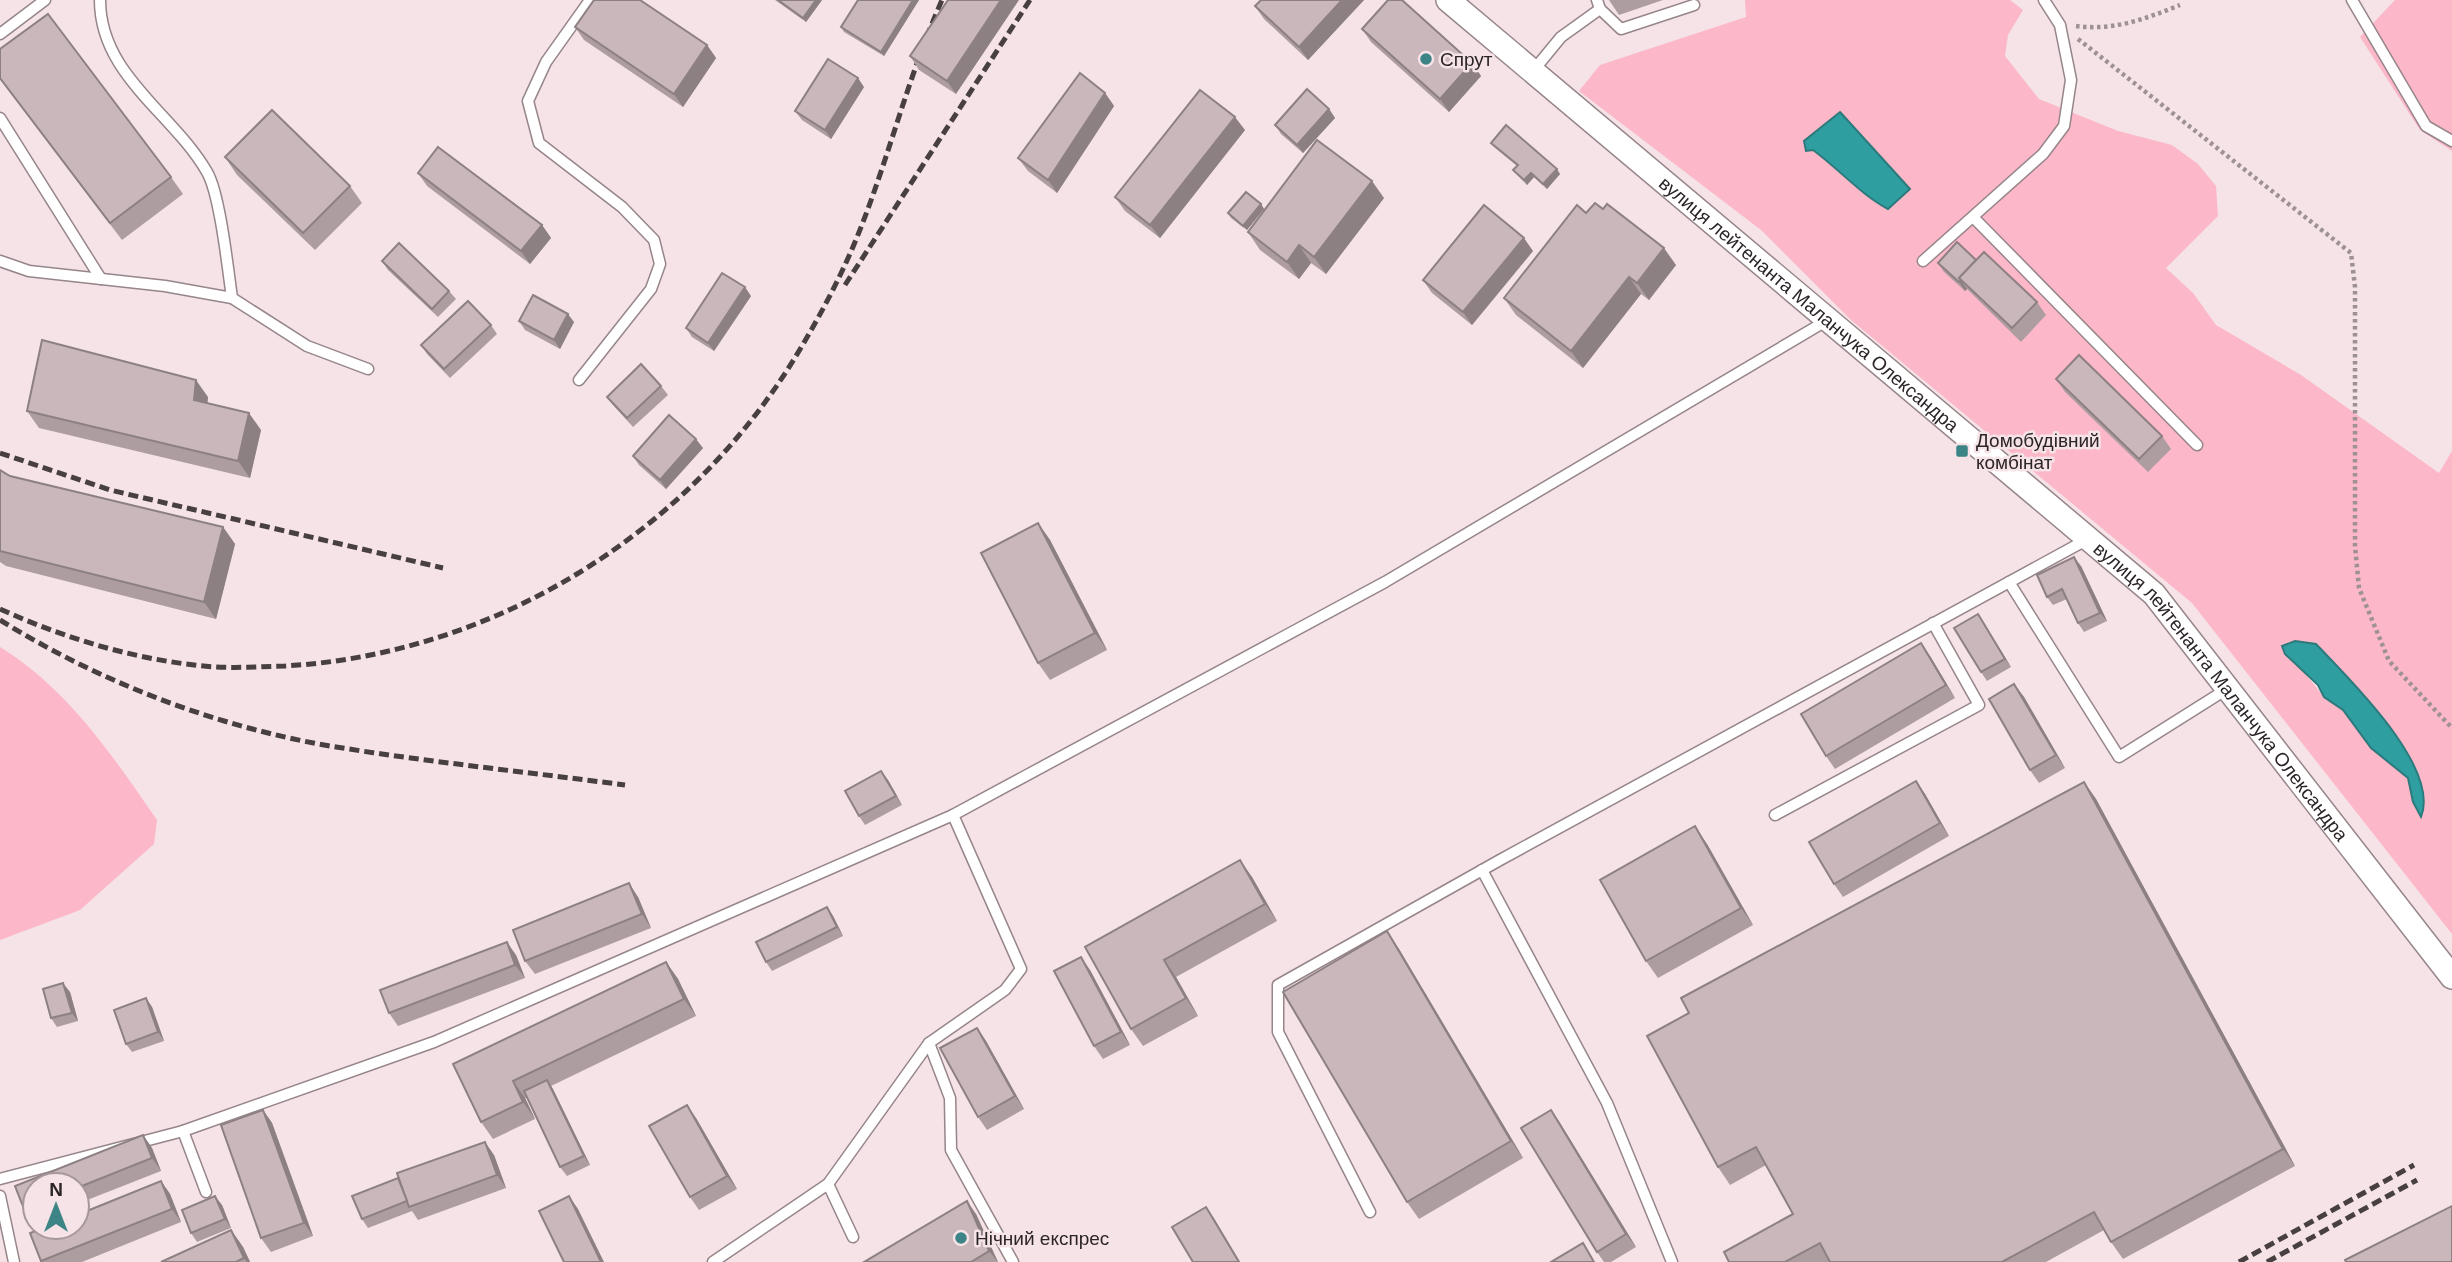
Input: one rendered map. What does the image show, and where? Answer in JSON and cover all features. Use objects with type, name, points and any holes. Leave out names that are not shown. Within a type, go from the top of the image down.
[{"type":"street","name":"вулиця лейтенанта Маланчука Олександра","points":[[1448,0],[1826,321],[2154,594],[2452,977]]},
{"type":"lane","points":[[0,34],[45,0]]},
{"type":"lane","points":[[100,0],[100,15],[114,58],[208,174],[232,298]]},
{"type":"lane","points":[[579,380],[652,289],[660,264],[654,240],[622,207],[539,143],[528,101],[546,62],[590,0]]},
{"type":"lane","points":[[1923,261],[2043,154],[2064,126],[2071,80],[2060,25],[2044,0]]},
{"type":"lane","points":[[2352,0],[2426,126],[2452,141]]},
{"type":"lane","points":[[1532,71],[1561,37],[1599,4],[1621,29],[1694,5]]},
{"type":"lane","points":[[0,118],[101,279]]},
{"type":"lane","points":[[1973,217],[2197,445]]},
{"type":"lane","points":[[0,261],[29,271],[232,298],[307,346],[368,369]]},
{"type":"lane","points":[[0,1179],[183,1130],[434,1042],[954,814],[1385,582],[1826,321]]},
{"type":"lane","points":[[1370,1213],[1278,1032],[1278,985],[1482,870],[2088,539]]},
{"type":"lane","points":[[2009,582],[2119,757],[2227,688]]},
{"type":"lane","points":[[1775,815],[1979,705],[1933,623]]},
{"type":"lane","points":[[713,1262],[828,1184],[929,1043],[1005,990],[1021,968],[954,814]]},
{"type":"lane","points":[[1482,870],[1607,1103],[1672,1262]]},
{"type":"lane","points":[[929,1043],[950,1098],[951,1150],[1013,1262]]},
{"type":"lane","points":[[183,1130],[206,1192]]},
{"type":"lane","points":[[828,1184],[853,1237]]},
{"type":"lane","points":[[0,1196],[14,1262]]},
{"type":"path","points":[[2060,25],[2095,29],[2133,24],[2180,5]]},
{"type":"path","points":[[2060,25],[2351,253],[2355,287],[2355,546],[2359,588],[2389,661],[2452,728]]},
{"type":"shaded area","points":[[1745,0],[2010,0],[2023,10],[2008,35],[2005,56],[2039,99],[2118,131],[2172,145],[2198,164],[2216,186],[2218,216],[2166,268],[2193,293],[2216,325],[2301,375],[2439,473],[2452,451],[2452,934],[2192,603],[1851,320],[1761,230],[1579,91],[1600,65],[1746,17]],"holes":[[[1813,150],[1909,189],[1852,181]],[[2283,646],[2421,780],[2422,816],[2413,802],[2408,778],[2371,748],[2343,710],[2324,697]]]},
{"type":"shaded area","points":[[2395,0],[2452,0],[2452,151],[2420,130],[2360,37]]},
{"type":"shaded area","points":[[0,647],[24,664],[68,703],[123,771],[157,820],[154,844],[80,910],[0,940]]},
{"type":"water","points":[[1840,112],[1910,189],[1888,209],[1868,196],[1813,150],[1806,151],[1804,141]]},
{"type":"water","points":[[2295,641],[2316,644],[2388,724],[2418,774],[2424,797],[2421,817],[2413,802],[2408,778],[2371,748],[2343,710],[2324,697],[2318,685],[2285,654],[2282,646]]},
{"type":"building","points":[[594,0],[640,0],[707,45],[674,94],[575,27]]},
{"type":"building","points":[[778,0],[816,0],[803,18]]},
{"type":"building","points":[[858,0],[913,0],[881,52],[841,27]]},
{"type":"building","points":[[948,0],[1001,0],[947,81],[910,56]]},
{"type":"building","points":[[1261,0],[1342,0],[1299,47],[1255,6]]},
{"type":"building","name":"Спрут","points":[[1388,0],[1402,0],[1472,63],[1440,99],[1362,29]]},
{"type":"building","points":[[48,14],[171,177],[110,223],[0,78],[0,49]]},
{"type":"building","points":[[828,59],[858,78],[825,130],[795,111]]},
{"type":"building","points":[[1080,73],[1105,93],[1048,180],[1018,158]]},
{"type":"building","points":[[1307,89],[1329,109],[1297,145],[1275,125]]},
{"type":"building","points":[[1200,90],[1235,117],[1150,225],[1115,197]]},
{"type":"building","points":[[272,110],[350,186],[303,233],[225,157]]},
{"type":"building","points":[[1506,125],[1557,169],[1543,184],[1531,173],[1524,180],[1513,170],[1518,165],[1491,143]]},
{"type":"building","points":[[1317,140],[1372,181],[1314,257],[1299,245],[1287,262],[1248,232]]},
{"type":"building","points":[[438,147],[542,225],[521,251],[418,173]]},
{"type":"building","points":[[1246,192],[1261,204],[1243,226],[1228,213]]},
{"type":"building","points":[[1595,203],[1603,209],[1607,204],[1664,248],[1637,283],[1629,277],[1571,351],[1504,298],[1577,205],[1586,213]]},
{"type":"building","points":[[1484,205],[1524,238],[1463,312],[1423,280]]},
{"type":"building","points":[[1957,242],[1976,260],[1959,278],[1959,282],[1938,263]]},
{"type":"building","points":[[399,243],[449,291],[432,309],[382,261]]},
{"type":"building","points":[[1984,252],[2037,302],[2012,328],[1959,278]]},
{"type":"building","points":[[722,273],[745,287],[708,343],[686,328]]},
{"type":"building","points":[[533,295],[568,314],[554,340],[519,321]]},
{"type":"building","points":[[468,301],[491,325],[444,369],[421,345]]},
{"type":"building","points":[[42,340],[196,380],[194,400],[249,413],[238,461],[27,411]]},
{"type":"building","points":[[2079,355],[2162,436],[2139,459],[2056,379]]},
{"type":"building","points":[[641,364],[661,386],[627,418],[607,397]]},
{"type":"building","points":[[669,415],[696,439],[660,480],[633,456]]},
{"type":"building","points":[[0,470],[10,476],[223,527],[204,602],[0,551]]},
{"type":"building","points":[[1038,523],[1095,633],[1038,663],[981,553]]},
{"type":"building","points":[[2074,557],[2100,613],[2078,623],[2062,589],[2047,597],[2037,575]]},
{"type":"building","points":[[1978,614],[2005,659],[1981,672],[1954,628]]},
{"type":"building","points":[[1921,643],[1946,685],[1826,756],[1801,714]]},
{"type":"building","points":[[2014,684],[2056,755],[2030,770],[1989,699]]},
{"type":"building","points":[[881,771],[896,796],[859,816],[845,791]]},
{"type":"building","points":[[1916,781],[1940,823],[1834,884],[1809,842]]},
{"type":"building","points":[[2084,782],[2283,1149],[2111,1242],[2094,1212],[2002,1262],[1830,1262],[1820,1243],[1785,1262],[1729,1262],[1724,1252],[1793,1214],[1756,1147],[1718,1167],[1647,1036],[1689,1013],[1681,998]]},
{"type":"building","points":[[1695,826],[1741,908],[1646,961],[1600,880]]},
{"type":"building","points":[[1240,860],[1265,904],[1164,960],[1186,998],[1131,1029],[1085,947]]},
{"type":"building","points":[[629,883],[642,914],[525,961],[513,930]]},
{"type":"building","points":[[827,907],[837,927],[766,962],[756,942]]},
{"type":"building","points":[[1387,931],[1511,1141],[1407,1202],[1283,992]]},
{"type":"building","points":[[507,942],[515,965],[389,1013],[380,990]]},
{"type":"building","points":[[1081,957],[1121,1032],[1094,1046],[1054,971]]},
{"type":"building","points":[[666,962],[684,999],[513,1081],[523,1102],[481,1122],[453,1064]]},
{"type":"building","points":[[63,983],[72,1013],[51,1018],[43,989]]},
{"type":"building","points":[[146,998],[158,1032],[126,1044],[114,1010]]},
{"type":"building","points":[[977,1028],[1015,1096],[978,1117],[940,1048]]},
{"type":"building","points":[[547,1080],[584,1156],[560,1167],[524,1091]]},
{"type":"building","points":[[687,1105],[727,1176],[690,1197],[649,1126]]},
{"type":"building","points":[[263,1110],[304,1223],[261,1238],[221,1125]]},
{"type":"building","points":[[1551,1110],[1626,1234],[1597,1252],[1521,1128]]},
{"type":"building","points":[[143,1135],[152,1158],[91,1182],[91,1171],[53,1171]]},
{"type":"building","points":[[485,1142],[497,1175],[409,1207],[397,1173]]},
{"type":"building","points":[[398,1178],[407,1201],[362,1219],[352,1196]]},
{"type":"building","points":[[161,1181],[172,1209],[41,1261],[33,1241],[91,1241],[91,1209]]},
{"type":"building","points":[[21,1184],[21,1201],[15,1186]]},
{"type":"building","points":[[215,1196],[225,1219],[191,1233],[182,1210]]},
{"type":"building","points":[[569,1196],[601,1262],[564,1262],[539,1211]]},
{"type":"building","points":[[967,1201],[989,1251],[971,1262],[864,1262]]},
{"type":"building","points":[[2452,1206],[2452,1262],[2346,1262],[2345,1260]]},
{"type":"building","points":[[1206,1207],[1239,1262],[1193,1262],[1172,1227]]},
{"type":"building","points":[[231,1230],[244,1258],[236,1262],[161,1262]]},
{"type":"building","points":[[1583,1243],[1594,1262],[1551,1262]]},
{"type":"railway","points":[[0,609],[71,637],[144,657],[217,667],[285,666],[363,656],[439,637],[512,609],[581,572],[645,527],[703,474],[755,416],[799,351],[834,288],[856,239],[942,0]]},
{"type":"railway","points":[[845,285],[1030,0]]},
{"type":"railway","points":[[0,453],[110,490],[443,568]]},
{"type":"railway","points":[[0,620],[77,663],[118,682],[159,699],[244,727],[367,752],[625,785]]},
{"type":"railway","points":[[2239,1262],[2414,1165]]},
{"type":"railway","points":[[2267,1262],[2417,1180]]},
{"type":"place","name":"Спрут","points":[[1426,59]]},
{"type":"place","name":"Домобудівний комбінат","points":[[1962,451]]},
{"type":"place","name":"Нічний експрес","points":[[961,1238]]}]
